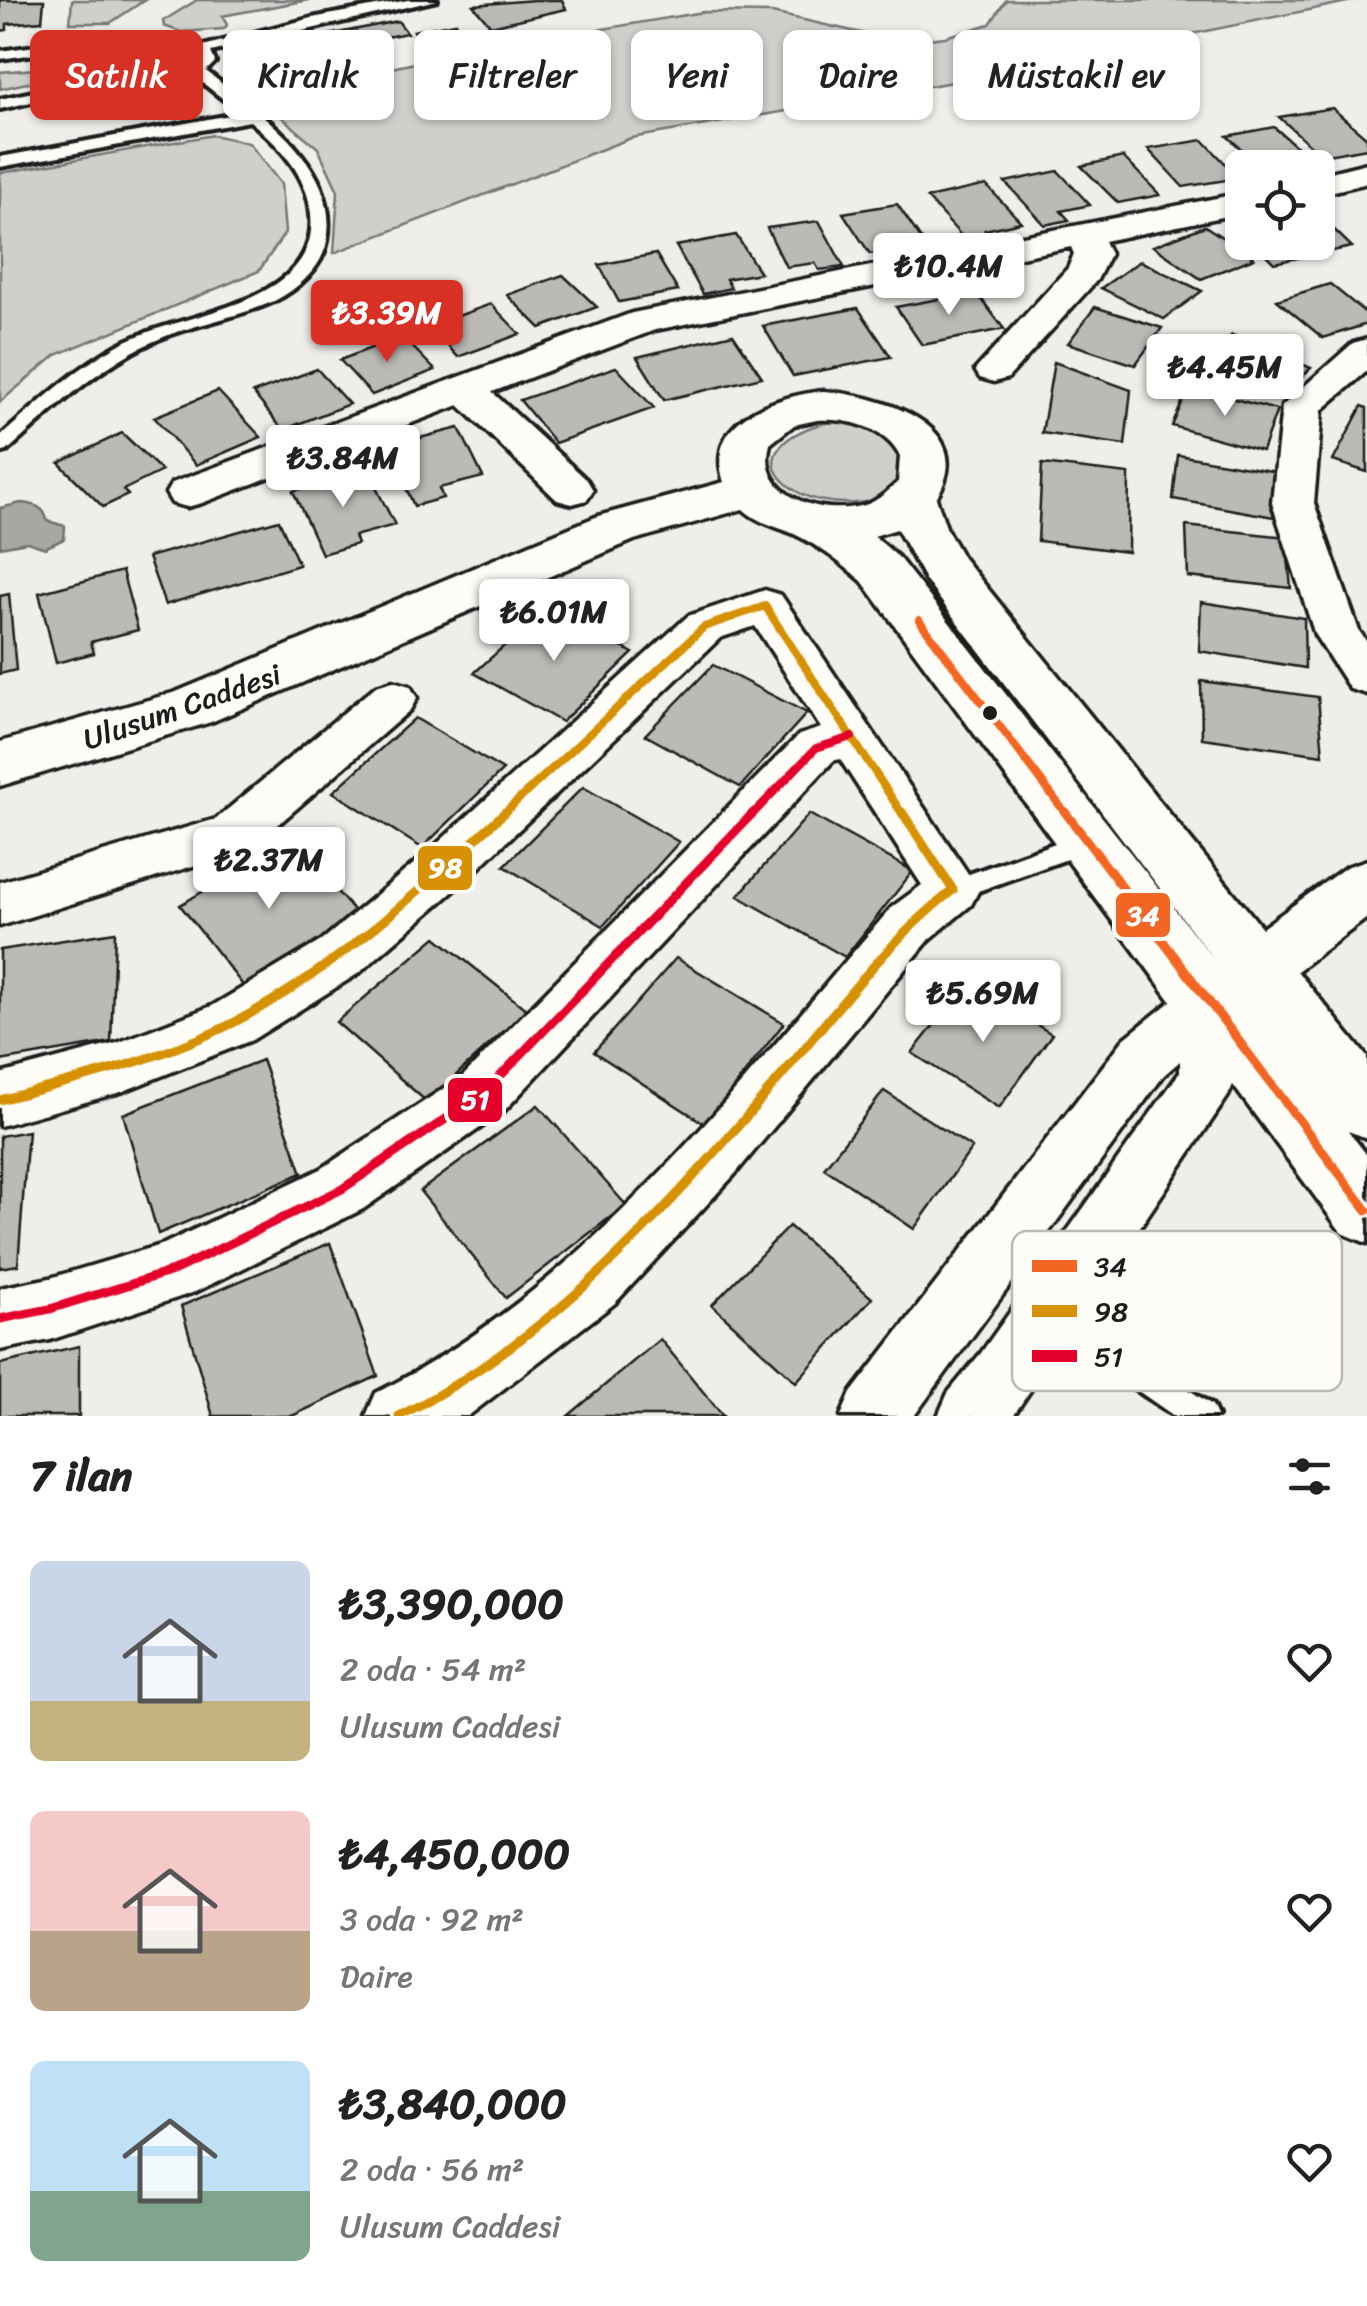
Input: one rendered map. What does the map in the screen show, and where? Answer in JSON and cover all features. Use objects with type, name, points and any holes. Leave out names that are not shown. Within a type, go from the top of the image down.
[{"type":"street","points":[[1335,181],[1367,173]]},
{"type":"street","points":[[187,494],[645,321],[1225,207]]},
{"type":"street","points":[[994,370],[1084,272],[1092,254],[1084,237]]},
{"type":"street","points":[[1367,351],[1302,406],[1294,503],[1338,635],[1367,676]]},
{"type":"street","points":[[464,387],[572,490]]},
{"type":"street","points":[[807,520],[851,524],[876,519],[912,498],[923,483],[926,466],[910,434],[872,412],[835,406],[798,408],[759,427],[746,441],[741,457],[743,474],[752,490],[770,506],[836,534],[880,568],[1367,1210]]},
{"type":"street","name":"Ulusum Caddesi","points":[[0,764],[192,708],[616,528],[752,490]]},
{"type":"street","points":[[912,498],[922,530],[944,569],[1367,1108]]},
{"type":"street","points":[[0,1100],[121,1067],[232,1023],[340,957],[446,866],[704,628],[765,606],[953,890],[912,923],[714,1155],[594,1282],[447,1392],[400,1416]]},
{"type":"street","points":[[0,904],[233,834],[393,698]]},
{"type":"street","points":[[0,1319],[50,1309],[173,1270],[342,1189],[484,1094],[816,748],[852,737]]},
{"type":"street","points":[[1013,1231],[1144,1056],[1367,884]]},
{"type":"street","points":[[1103,1231],[1208,1078],[1209,1003]]},
{"type":"street","points":[[874,1416],[1012,1232]]},
{"type":"street","points":[[971,1416],[1012,1364]]},
{"type":"lane","points":[[203,66],[208,62],[203,50],[312,22],[430,0]]},
{"type":"lane","points":[[0,56],[30,52]]},
{"type":"lane","points":[[203,75],[223,92]]},
{"type":"lane","points":[[0,104],[30,97]]},
{"type":"lane","points":[[0,162],[230,120]]},
{"type":"lane","points":[[0,447],[92,368],[146,338],[271,296],[296,279],[311,262],[320,247],[322,230],[316,190],[284,144],[257,120]]},
{"type":"lane","points":[[953,890],[1087,842]]},
{"type":"lane","points":[[1165,1391],[1201,1416]]},
{"type":"shaded area","points":[[72,0],[145,0],[110,23],[70,23]]},
{"type":"shaded area","points":[[197,0],[309,0],[222,16],[227,25],[224,29],[175,30],[164,26],[163,21]]},
{"type":"shaded area","points":[[1006,0],[1357,0],[1200,32],[969,30],[990,24]]},
{"type":"shaded area","points":[[703,12],[772,13],[848,30],[783,30],[783,112],[763,115],[763,30],[631,30],[631,120],[734,120],[631,138],[334,253],[338,191],[318,148],[285,120],[394,120],[394,67],[414,63],[414,120],[611,120],[611,30],[596,30]]},
{"type":"shaded area","points":[[953,35],[953,82],[933,85],[933,38]]},
{"type":"shaded area","points":[[30,69],[30,82],[0,89],[0,72]]},
{"type":"shaded area","points":[[213,135],[249,143],[281,184],[285,233],[259,271],[56,355],[0,402],[0,173]]},
{"type":"shaded area","points":[[839,421],[877,430],[902,452],[902,476],[896,488],[885,496],[838,503],[807,496],[781,478],[774,466],[783,444],[808,428]]},
{"type":"shaded area","points":[[21,503],[38,507],[47,521],[65,526],[64,539],[45,548],[27,542],[0,547],[0,508]]},
{"type":"building","points":[[0,0],[44,0],[42,21],[7,24],[7,30],[0,31]]},
{"type":"building","points":[[562,0],[566,9],[491,26],[473,5]]},
{"type":"building","points":[[398,21],[407,33],[394,36],[394,30],[353,30]]},
{"type":"building","points":[[456,23],[460,30],[419,30]]},
{"type":"building","points":[[1332,108],[1367,138],[1367,148],[1335,154],[1335,150],[1315,150],[1279,117]]},
{"type":"building","points":[[1274,127],[1300,150],[1242,150],[1227,136]]},
{"type":"building","points":[[1203,140],[1225,163],[1225,180],[1183,187],[1148,149]]},
{"type":"building","points":[[1123,157],[1160,195],[1118,203],[1081,166]]},
{"type":"building","points":[[1058,171],[1090,205],[1061,211],[1069,220],[1045,225],[1005,182]]},
{"type":"building","points":[[986,185],[1021,222],[985,230],[991,237],[967,242],[927,198]]},
{"type":"building","points":[[897,204],[930,252],[904,256],[900,249],[870,254],[843,213]]},
{"type":"building","points":[[819,221],[844,267],[819,270],[815,263],[786,267],[767,228]]},
{"type":"building","points":[[1205,226],[1225,239],[1225,260],[1249,260],[1201,279],[1153,246]]},
{"type":"building","points":[[1335,230],[1352,247],[1335,250]]},
{"type":"building","points":[[736,235],[760,273],[726,279],[731,288],[703,294],[676,246]]},
{"type":"building","points":[[656,254],[678,291],[619,302],[599,265]]},
{"type":"building","points":[[1140,261],[1202,291],[1164,319],[1101,288]]},
{"type":"building","points":[[563,275],[597,307],[540,328],[507,295]]},
{"type":"building","points":[[1330,284],[1367,314],[1367,324],[1323,338],[1277,300]]},
{"type":"building","points":[[976,292],[1004,329],[922,345],[896,307]]},
{"type":"building","points":[[491,304],[520,334],[458,357],[430,326]]},
{"type":"building","points":[[1095,307],[1162,328],[1135,365],[1068,343]]},
{"type":"building","points":[[858,308],[891,357],[793,376],[763,326]]},
{"type":"building","points":[[733,334],[762,377],[664,400],[637,357]]},
{"type":"building","points":[[1232,335],[1311,368],[1281,398],[1202,364]]},
{"type":"building","points":[[402,336],[435,370],[372,395],[340,360]]},
{"type":"building","points":[[1054,362],[1131,390],[1125,445],[1042,433]]},
{"type":"building","points":[[616,367],[654,408],[555,443],[520,400]]},
{"type":"building","points":[[317,369],[349,404],[283,430],[253,393]]},
{"type":"building","points":[[1189,387],[1277,410],[1262,451],[1172,426]]},
{"type":"building","points":[[218,391],[261,437],[196,465],[154,417]]},
{"type":"building","points":[[1362,406],[1367,408],[1367,472],[1333,461]]},
{"type":"building","points":[[459,428],[483,477],[439,488],[443,498],[414,506],[388,446]]},
{"type":"building","points":[[122,433],[162,471],[123,490],[128,495],[103,507],[59,463]]},
{"type":"building","points":[[1178,455],[1277,472],[1274,517],[1173,499]]},
{"type":"building","points":[[1042,464],[1129,474],[1128,552],[1038,541]]},
{"type":"building","points":[[367,470],[395,525],[354,536],[357,544],[322,554],[293,491]]},
{"type":"building","points":[[279,520],[299,565],[165,605],[148,557]]},
{"type":"building","points":[[1186,526],[1286,537],[1291,588],[1188,577]]},
{"type":"building","points":[[122,571],[138,630],[91,642],[94,653],[56,663],[39,593]]},
{"type":"building","points":[[9,594],[16,670],[0,674],[0,596]]},
{"type":"building","points":[[1201,602],[1304,618],[1305,668],[1199,651]]},
{"type":"building","points":[[546,608],[633,653],[562,722],[474,673]]},
{"type":"building","points":[[713,665],[807,713],[740,787],[645,735]]},
{"type":"building","points":[[1201,681],[1318,697],[1323,755],[1202,738]]},
{"type":"building","points":[[415,718],[503,770],[422,848],[333,792]]},
{"type":"building","points":[[583,787],[679,842],[603,926],[504,866]]},
{"type":"building","points":[[809,814],[913,871],[845,957],[738,896]]},
{"type":"building","points":[[292,839],[358,916],[245,988],[180,905]]},
{"type":"building","points":[[115,932],[111,1042],[0,1061],[0,950]]},
{"type":"building","points":[[436,937],[527,1010],[427,1102],[336,1022]]},
{"type":"building","points":[[676,958],[784,1023],[705,1124],[594,1052]]},
{"type":"building","points":[[967,983],[1052,1034],[999,1108],[912,1053]]},
{"type":"building","points":[[262,1060],[302,1173],[158,1234],[123,1114]]},
{"type":"building","points":[[884,1091],[972,1148],[914,1229],[824,1168]]},
{"type":"building","points":[[538,1105],[626,1205],[506,1298],[420,1191]]},
{"type":"building","points":[[28,1131],[18,1265],[0,1268],[0,1136]]},
{"type":"building","points":[[789,1226],[872,1298],[796,1382],[712,1305]]},
{"type":"building","points":[[330,1243],[378,1376],[292,1416],[213,1416],[181,1306]]},
{"type":"building","points":[[660,1339],[723,1416],[568,1416]]},
{"type":"building","points":[[79,1346],[79,1416],[0,1416],[0,1364]]},
{"type":"transit line","name":"98","points":[[0,1100],[121,1067],[232,1023],[340,957],[446,867],[704,627],[765,606],[953,890],[911,923],[714,1155],[593,1282],[447,1392],[399,1416]]},
{"type":"transit line","name":"34","points":[[919,620],[1367,1210]]},
{"type":"transit line","name":"51","points":[[0,1319],[50,1309],[173,1271],[342,1189],[483,1094],[816,748],[852,737]]}]
